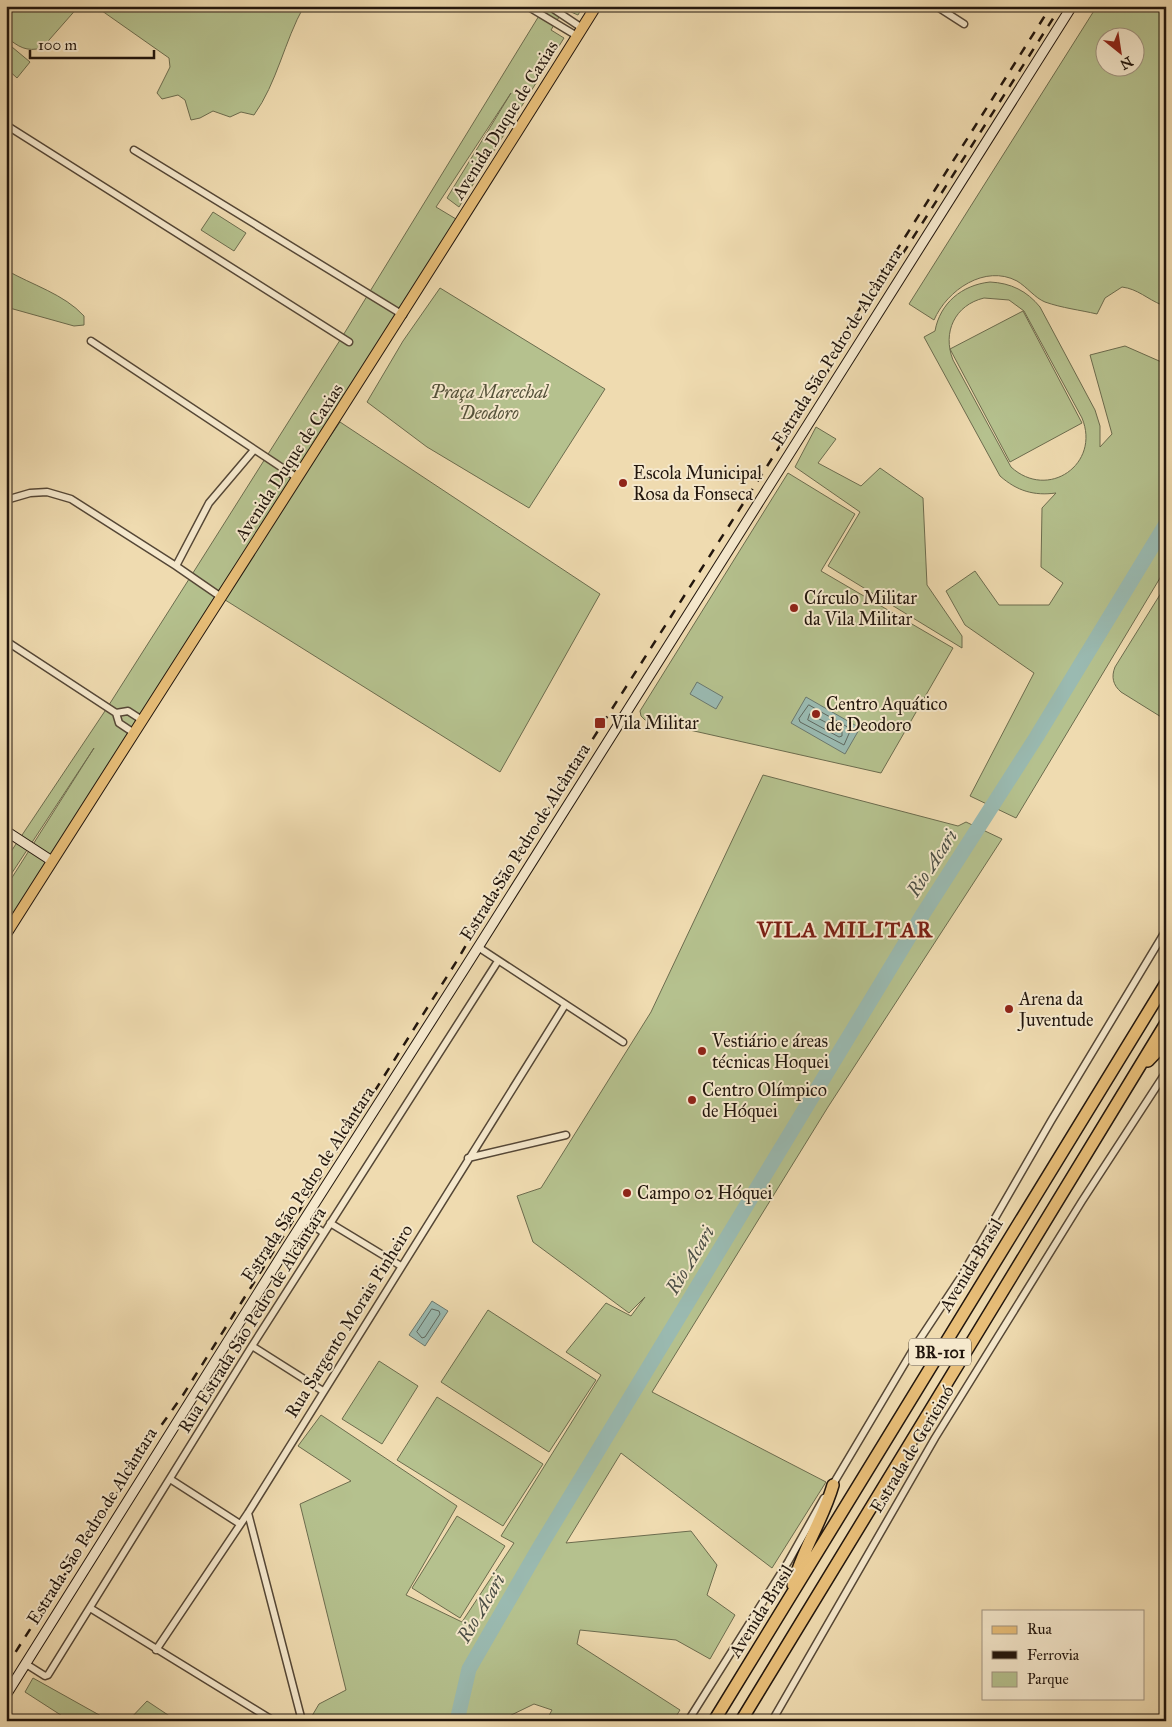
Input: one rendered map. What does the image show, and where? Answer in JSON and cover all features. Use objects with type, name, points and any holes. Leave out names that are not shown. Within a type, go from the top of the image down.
[{"type":"highway","name":"Avenida Brasil","points":[[714,1721],[995,1259],[1166,983]]},
{"type":"highway","name":"BR-101","points":[[741,1721],[1166,1022]]},
{"type":"highway","points":[[1129,1083],[1166,1042]]},
{"type":"highway","points":[[789,1600],[804,1553],[828,1503],[833,1485]]},
{"type":"main road","name":"Avenida Duque de Caxias","points":[[6,934],[296,478],[403,315],[596,6]]},
{"type":"street","points":[[527,6],[580,32]]},
{"type":"street","points":[[549,6],[580,32]]},
{"type":"street","points":[[936,6],[964,24]]},
{"type":"street","name":"Estrada São Pedro de Alcântara","points":[[6,1695],[304,1219],[478,947],[1072,6]]},
{"type":"street","points":[[6,125],[349,342]]},
{"type":"street","points":[[134,150],[403,315]]},
{"type":"street","points":[[91,341],[296,478]]},
{"type":"street","points":[[176,566],[208,503],[254,450]]},
{"type":"street","points":[[8,499],[47,492],[71,499],[221,597]]},
{"type":"street","points":[[6,641],[116,714],[119,723],[134,733]]},
{"type":"street","points":[[116,714],[128,711],[142,720]]},
{"type":"street","points":[[6,831],[52,861]]},
{"type":"street","points":[[688,1721],[788,1562],[914,1348],[960,1277],[1166,930]]},
{"type":"street","points":[[478,947],[623,1042]]},
{"type":"street","name":"Rua Estrada São Pedro de Alcântara","points":[[26,1664],[45,1676],[48,1675],[252,1346],[498,961]]},
{"type":"street","name":"Rua Sargento Morais Pinheiro","points":[[156,1650],[248,1513],[565,1005]]},
{"type":"street","name":"Estrada de Gericinó","points":[[772,1721],[930,1446],[1082,1201],[1166,1072]]},
{"type":"street","points":[[468,1158],[566,1135]]},
{"type":"street","points":[[304,1219],[324,1233]]},
{"type":"street","points":[[330,1223],[401,1266]]},
{"type":"street","points":[[252,1346],[323,1391]]},
{"type":"street","points":[[170,1479],[240,1524]]},
{"type":"street","points":[[248,1513],[302,1721]]},
{"type":"street","points":[[90,1608],[274,1721]]},
{"type":"green space","points":[[6,6],[79,6],[42,48],[27,49],[6,37]]},
{"type":"green space","points":[[95,6],[304,6],[269,90],[254,115],[241,112],[230,117],[213,111],[200,118],[191,120],[185,100],[178,95],[162,99],[157,93],[170,67],[169,58]]},
{"type":"green space","points":[[545,6],[583,6],[578,15],[564,9],[551,30],[564,38],[459,207],[447,198],[511,93],[436,207],[461,222],[260,540],[340,422],[600,594],[500,772],[222,598],[6,939],[6,887],[94,748],[6,882],[6,859],[107,708],[191,576],[342,337]]},
{"type":"green space","points":[[1097,6],[1166,6],[1166,300],[1162,305],[1133,290],[1122,287],[1105,298],[1097,314],[1045,302],[1017,281],[1005,277],[992,276],[980,278],[958,290],[940,309],[934,320],[909,304]]},
{"type":"green space","points":[[6,42],[30,62],[17,78],[6,68]]},
{"type":"green space","points":[[213,212],[246,233],[234,251],[201,230]]},
{"type":"green space","points":[[6,270],[47,290],[76,308],[84,316],[84,325],[74,326],[6,307]]},
{"type":"green space","points":[[990,282],[1012,286],[1030,296],[1040,307],[1095,410],[1100,426],[1100,447],[1112,434],[1090,355],[1125,346],[1166,364],[1166,568],[1016,818],[970,796],[1034,673],[965,625],[946,591],[975,571],[999,605],[1049,605],[1063,583],[1041,567],[1042,508],[1056,493],[1040,494],[1019,489],[1000,476],[924,337],[935,331],[942,312],[954,297],[970,287]],"holes":[[[984,298],[1009,300],[1024,311],[1082,418],[1086,435],[1084,450],[1078,463],[1055,479],[1040,480],[1025,477],[1011,467],[953,360],[950,350],[950,330],[959,313],[965,307]]]},
{"type":"green space","name":"Praça Marechal Deodoro","points":[[440,288],[605,389],[529,508],[427,447],[367,402],[403,341]]},
{"type":"green space","points":[[1023,311],[1082,423],[1010,462],[950,349]]},
{"type":"green space","points":[[816,427],[836,439],[818,463],[861,486],[880,468],[923,498],[927,585],[962,636],[962,648],[828,566],[860,512],[795,467]]},
{"type":"green space","name":"Círculo Militar da Vila Militar","points":[[788,473],[855,514],[821,571],[953,648],[881,773],[645,720],[641,716],[640,711]]},
{"type":"green space","points":[[1166,585],[1166,720],[1121,692],[1116,687],[1113,674],[1115,667]]},
{"type":"green space","points":[[763,775],[958,826],[966,822],[1002,839],[828,1107],[652,1392],[826,1482],[772,1568],[621,1453],[566,1543],[691,1531],[717,1565],[707,1595],[735,1615],[710,1659],[676,1640],[580,1630],[577,1644],[680,1710],[673,1721],[546,1721],[552,1710],[534,1704],[499,1721],[309,1721],[319,1704],[346,1690],[300,1504],[351,1481],[298,1446],[321,1415],[457,1506],[406,1595],[462,1622],[514,1543],[501,1536],[601,1375],[566,1352],[606,1303],[631,1316],[645,1297],[629,1313],[533,1242],[517,1196],[541,1188],[651,1012]]},
{"type":"green space","points":[[488,1310],[596,1380],[549,1452],[441,1382]]},
{"type":"green space","points":[[379,1361],[418,1386],[382,1444],[342,1419]]},
{"type":"green space","points":[[437,1397],[543,1464],[503,1526],[397,1460]]},
{"type":"green space","points":[[457,1516],[505,1546],[460,1618],[412,1588]]},
{"type":"green space","points":[[33,1678],[110,1721],[70,1721],[25,1692]]},
{"type":"green space","points":[[147,1701],[177,1721],[128,1721]]},
{"type":"water","points":[[697,682],[723,697],[716,709],[690,694]]},
{"type":"water","points":[[806,697],[860,728],[845,754],[791,723]]},
{"type":"water","points":[[432,1301],[448,1311],[425,1346],[409,1335]]},
{"type":"waterway","name":"Rio Acari","points":[[457,1721],[469,1669],[539,1548],[923,914],[1037,736],[1166,524]]},
{"type":"railway","points":[[828,359],[1051,6]]},
{"type":"railway","points":[[6,1667],[150,1441],[183,1395],[458,959],[511,867],[1061,6]]},
{"type":"place","name":"Escola Municipal Rosa da Fonseca","points":[[623,483]]},
{"type":"place","name":"Círculo Militar da Vila Militar","points":[[794,608]]},
{"type":"place","name":"Centro Aquático de Deodoro","points":[[816,714]]},
{"type":"place","name":"Vila Militar","points":[[600,723]]},
{"type":"place","name":"Arena da Juventude","points":[[1009,1009]]},
{"type":"place","name":"Vestiário e áreas técnicas Hoquei","points":[[702,1051]]},
{"type":"place","name":"Centro Olímpico de Hóquei","points":[[692,1100]]},
{"type":"place","name":"Campo 02 Hóquei","points":[[627,1193]]},
{"type":"district","name":"VILA MILITAR","points":[[845,929]]}]
